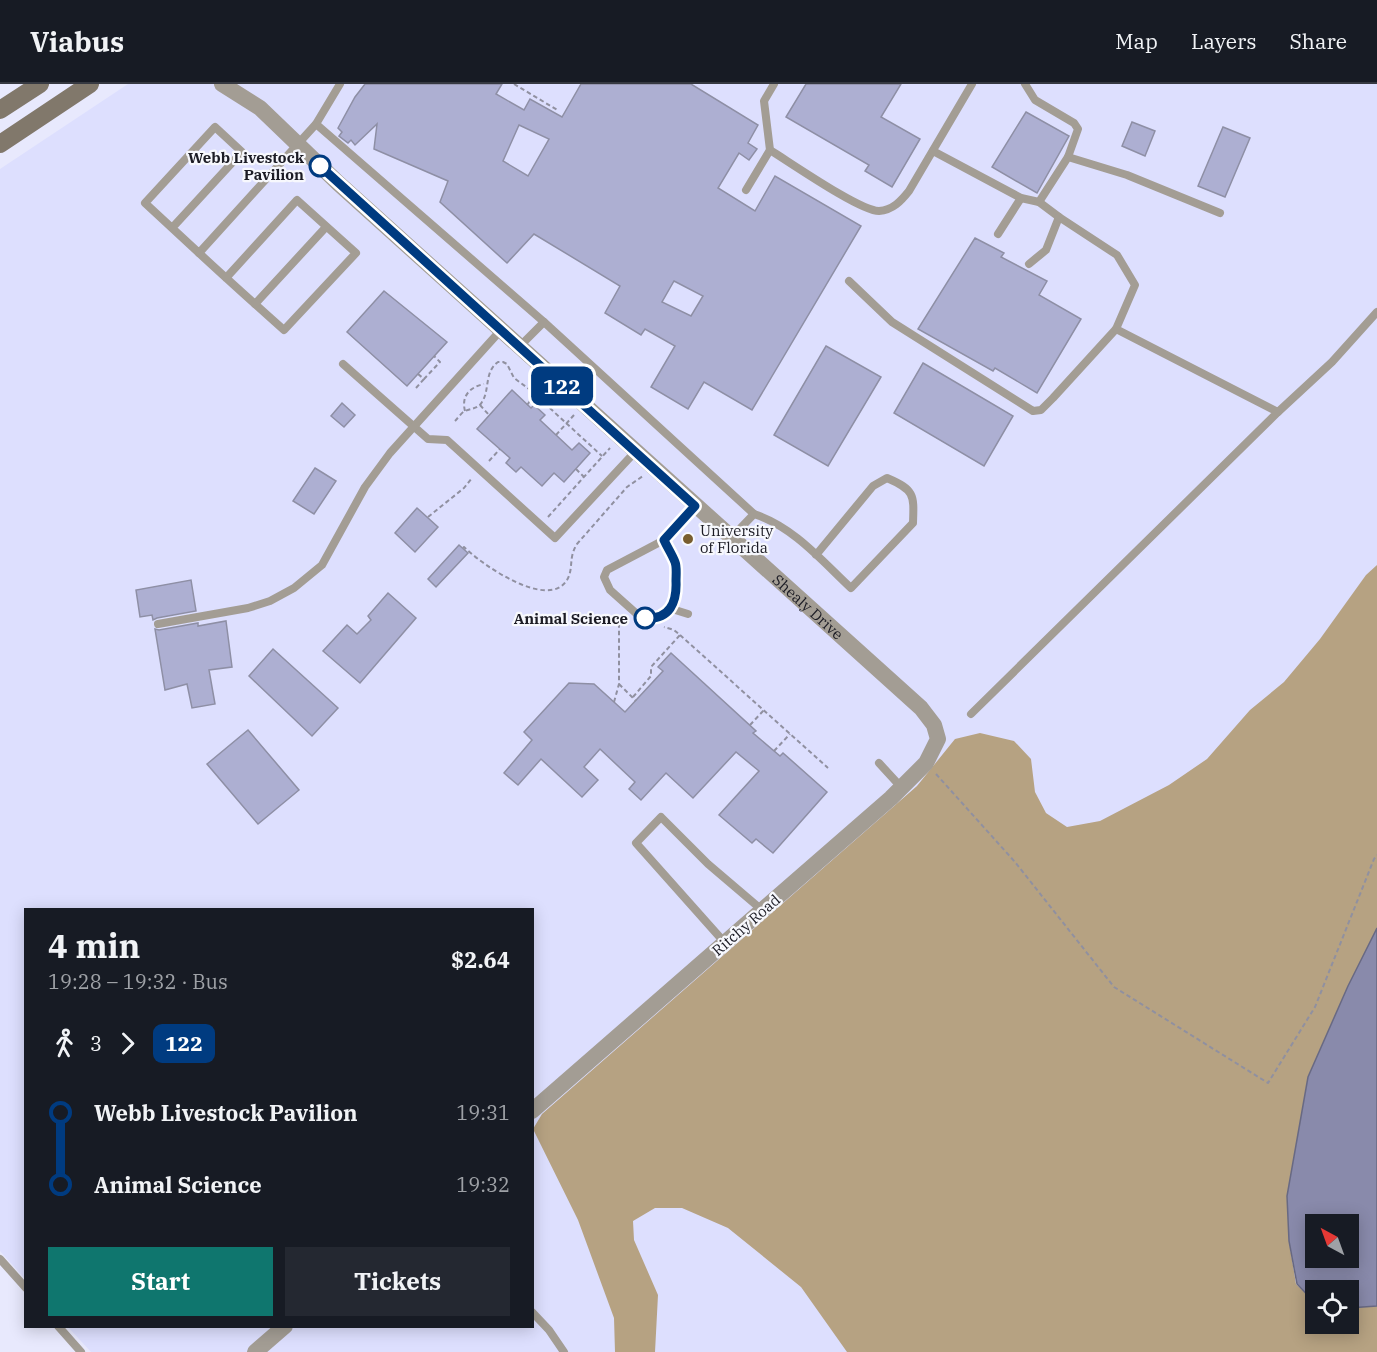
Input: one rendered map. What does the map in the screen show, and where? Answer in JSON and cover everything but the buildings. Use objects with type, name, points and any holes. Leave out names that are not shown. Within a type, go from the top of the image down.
[{"type":"main road","points":[[0,110],[40,84]]},
{"type":"main road","points":[[0,144],[90,84]]},
{"type":"street","name":"Shealy Drive","points":[[222,84],[252,101],[297,145],[519,347],[921,708],[934,725]]},
{"type":"street","name":"Ritchy Road","points":[[534,1108],[901,787],[926,763],[938,739],[934,725]]},
{"type":"street","points":[[255,1352],[283,1328]]},
{"type":"lane","points":[[199,253],[316,124],[340,84]]},
{"type":"lane","points":[[746,190],[770,150],[764,101],[774,84]]},
{"type":"lane","points":[[770,150],[858,204],[878,211],[889,209],[900,203],[909,191],[972,84]]},
{"type":"lane","points":[[1025,84],[1035,100],[1074,123],[1078,129],[1068,157],[1039,202]]},
{"type":"lane","points":[[316,124],[544,322],[754,514],[769,519],[786,529],[851,588],[913,523],[914,499],[904,485],[887,478],[873,486],[816,555]]},
{"type":"lane","points":[[172,228],[242,152],[215,127],[145,203],[172,228],[226,278],[284,330],[356,253],[297,200],[226,278]]},
{"type":"lane","points":[[849,281],[892,322],[1033,411],[1041,410],[1116,329],[1135,285],[1117,255],[1039,202],[1021,198],[933,151]]},
{"type":"lane","points":[[1068,157],[1127,175],[1220,213]]},
{"type":"lane","points":[[998,234],[1021,198]]},
{"type":"lane","points":[[1029,264],[1046,250],[1059,217]]},
{"type":"lane","points":[[255,304],[326,227]]},
{"type":"lane","points":[[971,714],[1278,412],[1332,362],[1377,312]]},
{"type":"lane","points":[[519,347],[544,322]]},
{"type":"lane","points":[[1116,329],[1278,412]]},
{"type":"lane","points":[[158,624],[248,608],[270,601],[294,588],[322,565],[365,487],[390,453],[501,330]]},
{"type":"lane","points":[[343,364],[428,439],[447,440],[555,538],[635,452]]},
{"type":"lane","points":[[664,540],[675,563],[676,590],[672,609],[658,617],[643,618],[610,590],[604,577],[608,570],[664,540],[695,506]]},
{"type":"lane","points":[[731,538],[754,514]]},
{"type":"lane","points":[[672,609],[688,614]]},
{"type":"lane","points":[[879,763],[901,787]]},
{"type":"lane","points":[[725,943],[636,843],[661,817],[708,864],[762,910]]},
{"type":"lane","points":[[0,1259],[24,1286]]},
{"type":"lane","points":[[534,1313],[564,1352]]},
{"type":"lane","points":[[60,1328],[81,1352]]},
{"type":"path","points":[[514,84],[559,111]]},
{"type":"path","points":[[416,388],[440,362],[434,356]]},
{"type":"path","points":[[455,421],[465,411],[480,405],[494,365],[503,362],[507,364],[514,378],[602,456]]},
{"type":"path","points":[[418,374],[424,379]]},
{"type":"path","points":[[465,411],[463,402],[468,392],[478,385],[486,384]]},
{"type":"path","points":[[527,405],[535,395]]},
{"type":"path","points":[[480,405],[489,415]]},
{"type":"path","points":[[556,435],[577,412]]},
{"type":"path","points":[[548,517],[613,445]]},
{"type":"path","points":[[485,466],[500,449]]},
{"type":"path","points":[[576,469],[584,477]]},
{"type":"path","points":[[428,518],[464,488],[473,477]]},
{"type":"path","points":[[614,702],[619,684],[619,624],[626,616]]},
{"type":"path","points":[[660,626],[667,627],[680,635],[828,768]]},
{"type":"path","points":[[633,697],[651,676],[651,667],[680,635]]},
{"type":"path","points":[[619,684],[636,700]]},
{"type":"path","points":[[750,725],[764,710]]},
{"type":"path","points":[[774,751],[790,734]]},
{"type":"path","points":[[926,763],[1015,862],[1114,987],[1268,1083],[1315,1007],[1377,855]]},
{"type":"shaded area","name":"University of Florida","points":[[128,84],[1377,84],[1377,928],[1348,986],[1308,1077],[1287,1196],[1289,1241],[1296,1284],[1305,1293],[1305,1334],[1359,1334],[1359,1307],[1377,1306],[1377,1352],[91,1352],[69,1328],[534,1328],[534,908],[24,908],[24,1278],[0,1251],[0,169]]},
{"type":"shaded area","points":[[1377,565],[1377,928],[1348,986],[1308,1077],[1287,1196],[1289,1241],[1296,1284],[1305,1293],[1305,1334],[1359,1334],[1359,1307],[1377,1306],[1377,1352],[847,1352],[801,1287],[728,1228],[682,1208],[655,1208],[633,1221],[634,1240],[658,1295],[655,1352],[615,1352],[614,1318],[578,1220],[534,1131],[542,1114],[917,786],[955,739],[980,733],[1014,741],[1031,759],[1035,792],[1046,813],[1067,827],[1100,821],[1169,785],[1207,759],[1250,710],[1284,682],[1320,639],[1366,575]]},
{"type":"shaded area","points":[[1377,928],[1377,1306],[1359,1307],[1359,1280],[1305,1280],[1305,1292],[1297,1284],[1289,1241],[1287,1196],[1308,1077],[1348,986]]},
{"type":"bus line","name":"122","points":[[320,166],[695,506],[664,540],[675,563],[676,590],[672,609],[652,619],[645,618]]},
{"type":"place","name":"Webb Livestock Pavilion","points":[[320,166]]},
{"type":"place","name":"University of Florida","points":[[688,539]]},
{"type":"place","name":"Animal Science","points":[[645,618]]}]
